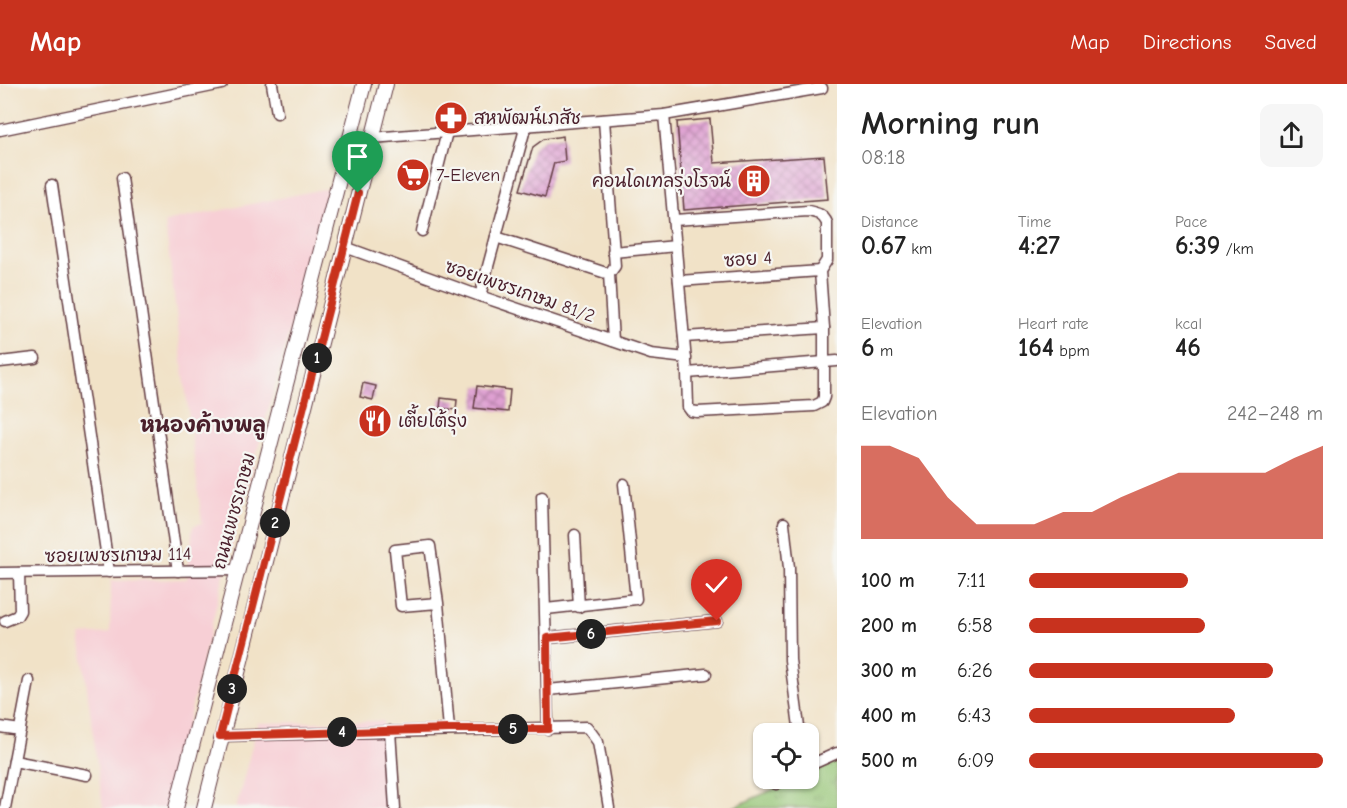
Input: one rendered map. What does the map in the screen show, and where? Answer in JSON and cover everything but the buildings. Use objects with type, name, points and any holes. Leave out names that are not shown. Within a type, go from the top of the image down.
[{"type":"main road","name":"ถนนเพชรเกษม","points":[[176,808],[364,84]]},
{"type":"main road","points":[[204,808],[220,736],[386,84]]},
{"type":"street","points":[[0,130],[222,84]]},
{"type":"street","points":[[272,84],[277,113]]},
{"type":"street","points":[[372,138],[664,115],[822,88]]},
{"type":"street","points":[[664,115],[686,358],[688,407],[691,411],[814,406],[822,402],[825,362],[819,271],[827,260],[827,224],[821,214],[808,211],[674,220]]},
{"type":"street","points":[[604,120],[615,266],[609,274],[613,340]]},
{"type":"street","points":[[480,296],[526,125]]},
{"type":"street","points":[[422,231],[447,132]]},
{"type":"street","points":[[122,178],[178,571]]},
{"type":"street","points":[[52,184],[109,572]]},
{"type":"street","points":[[496,237],[609,274]]},
{"type":"street","points":[[614,252],[676,246]]},
{"type":"street","name":"ซอยเพชรเกษม 81/2","points":[[345,247],[651,354],[686,358]]},
{"type":"street","name":"ซอย 4","points":[[679,281],[819,271]]},
{"type":"street","points":[[684,337],[824,328]]},
{"type":"street","points":[[0,362],[35,358]]},
{"type":"street","points":[[687,373],[837,361]]},
{"type":"street","points":[[546,609],[636,599],[624,484]]},
{"type":"street","points":[[542,497],[548,729]]},
{"type":"street","points":[[784,523],[789,568],[790,660],[799,723]]},
{"type":"street","points":[[575,534],[579,607]]},
{"type":"street","points":[[438,603],[401,606],[395,550],[430,546],[438,603],[449,729]]},
{"type":"street","name":"ซอยเพชรเกษม 114","points":[[0,573],[237,570]]},
{"type":"street","points":[[5,621],[17,616],[20,611],[19,573]]},
{"type":"street","points":[[547,638],[717,621]]},
{"type":"street","points":[[548,690],[706,674]]},
{"type":"street","points":[[5,808],[29,681]]},
{"type":"street","points":[[0,727],[20,730]]},
{"type":"street","points":[[220,736],[587,727],[598,742],[609,808]]},
{"type":"street","points":[[390,731],[395,808]]},
{"type":"street","points":[[819,761],[837,753]]},
{"type":"street","points":[[14,761],[87,775]]},
{"type":"shaded area","points":[[328,188],[223,579],[167,808],[103,808],[80,635],[110,633],[111,581],[187,579],[193,526],[202,523],[165,222]]},
{"type":"shaded area","points":[[383,721],[389,808],[236,808],[258,723]]},
{"type":"green space","points":[[837,759],[837,808],[732,808],[774,789],[819,789],[819,768]]},
{"type":"place","name":"สหพัฒน์เภสัช","points":[[451,118]]},
{"type":"place","name":"7-Eleven","points":[[413,175]]},
{"type":"place","name":"คอนโดเทลรุ่งโรจน์","points":[[754,181]]},
{"type":"place","name":"เตี้ยโต้รุ่ง","points":[[375,421]]},
{"type":"district","name":"หนองค้างพลู","points":[[203,425]]},
{"type":"route","points":[[358,193],[220,736],[449,729],[548,729],[547,638],[717,621]]}]
